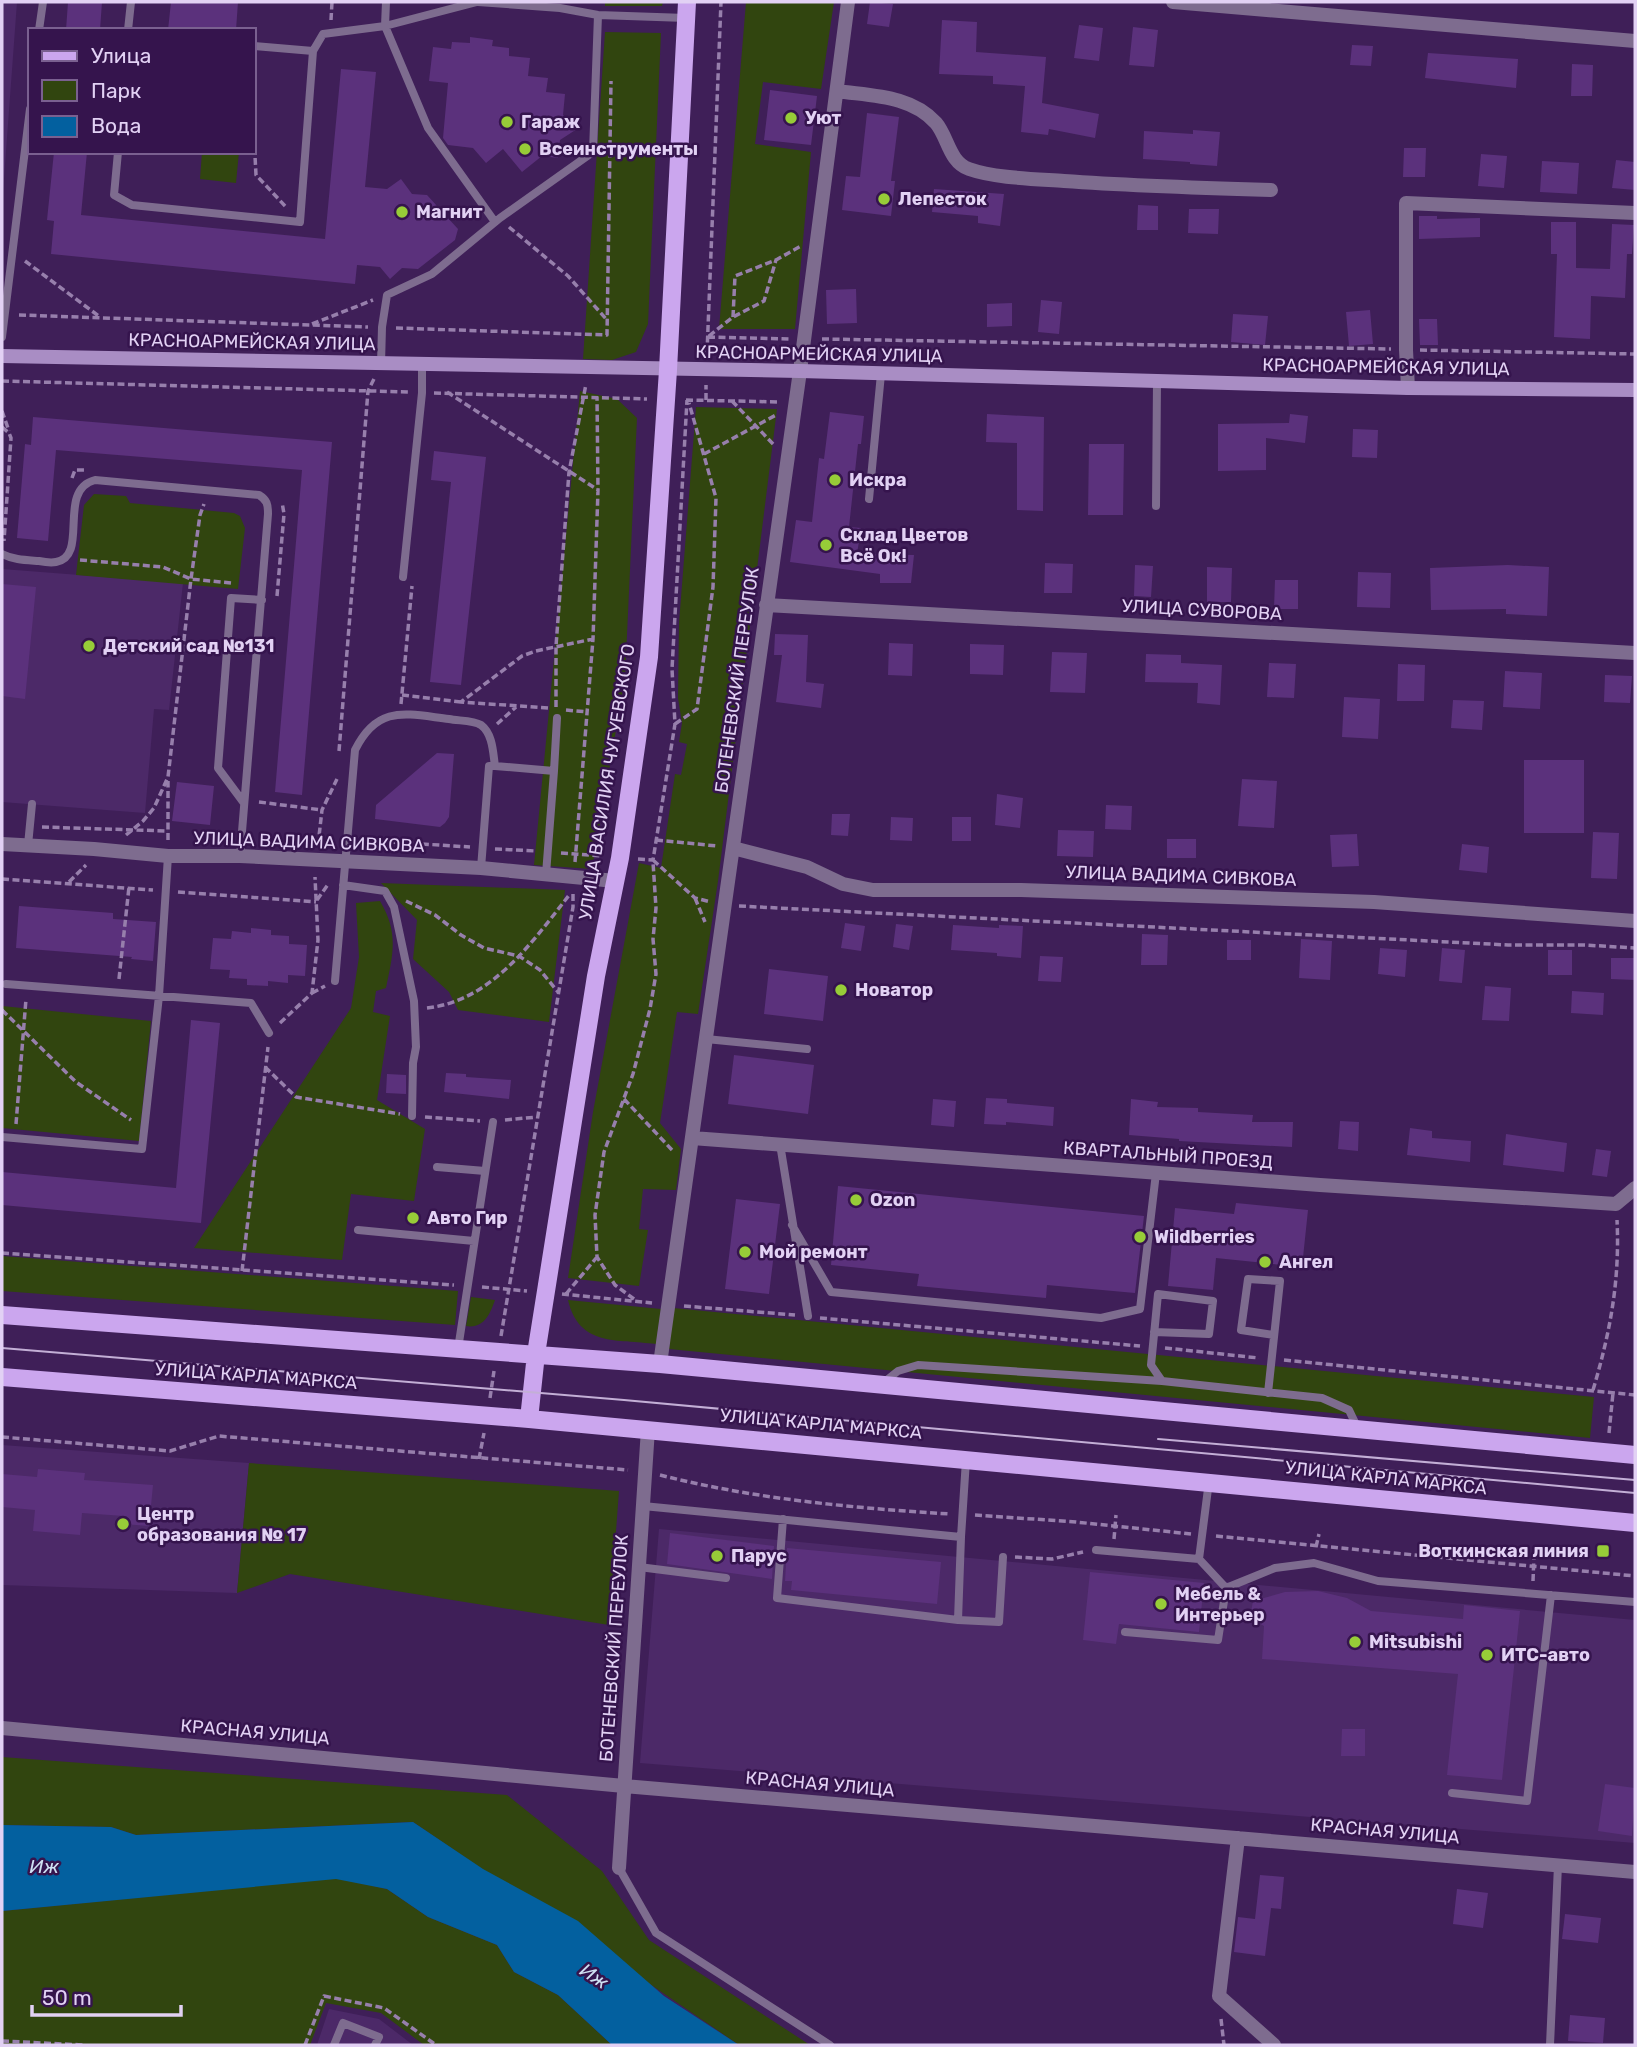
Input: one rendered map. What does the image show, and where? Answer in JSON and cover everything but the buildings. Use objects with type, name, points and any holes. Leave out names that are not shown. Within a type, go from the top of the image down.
[{"type":"main road","name":"УЛИЦА ВАСИЛИЯ ЧУГУЕВСКОГО","points":[[529,1419],[536,1354],[596,976],[620,858],[649,657],[668,370],[686,10]]},
{"type":"main road","points":[[2,1315],[660,1364],[1635,1455]]},
{"type":"main road","name":"УЛИЦА КАРЛА МАРКСА","points":[[2,1377],[648,1429],[1635,1523]]},
{"type":"street","name":"БОТЕНЕВСКИЙ ПЕРЕУЛОК","points":[[660,1364],[805,339],[848,2]]},
{"type":"street","points":[[1173,2],[1635,41]]},
{"type":"street","points":[[837,91],[900,100],[915,108],[936,123],[960,166],[972,170],[1031,179],[1146,187],[1271,190]]},
{"type":"street","points":[[1408,388],[1406,203],[1635,213]]},
{"type":"street","name":"КРАСНОАРМЕЙСКАЯ УЛИЦА","points":[[2,356],[800,371],[1408,388],[1635,390]]},
{"type":"street","name":"УЛИЦА СУВОРОВА","points":[[766,605],[1635,653]]},
{"type":"street","name":"УЛИЦА ВАДИМА СИВКОВА","points":[[2,844],[168,856],[240,856],[481,868],[615,881]]},
{"type":"street","name":"УЛИЦА ВАДИМА СИВКОВА","points":[[733,848],[807,867],[843,884],[873,890],[1021,890],[1374,902],[1635,921]]},
{"type":"street","name":"КВАРТАЛЬНЫЙ ПРОЕЗД","points":[[692,1138],[1616,1204]]},
{"type":"street","points":[[1616,1204],[1635,1188]]},
{"type":"street","name":"БОТЕНЕВСКИЙ ПЕРЕУЛОК","points":[[619,1868],[648,1429]]},
{"type":"street","name":"КРАСНАЯ УЛИЦА","points":[[2,1728],[624,1786],[1635,1872]]},
{"type":"street","points":[[1238,1838],[1219,1996],[1274,2045]]},
{"type":"lane","points":[[39,28],[43,2]]},
{"type":"lane","points":[[128,28],[131,2]]},
{"type":"lane","points":[[386,2],[385,26],[428,128],[497,220]]},
{"type":"lane","points":[[118,154],[114,195],[132,205],[300,222],[313,51],[323,34],[385,26],[458,4],[478,2],[560,8],[598,15],[686,10]]},
{"type":"lane","points":[[380,364],[387,295],[432,274],[497,220],[593,152],[598,15]]},
{"type":"lane","points":[[256,46],[313,51]]},
{"type":"lane","points":[[2,337],[28,126]]},
{"type":"lane","points":[[404,577],[422,393],[422,365]]},
{"type":"lane","points":[[869,499],[881,374]]},
{"type":"lane","points":[[1156,506],[1157,381]]},
{"type":"lane","points":[[3,549],[12,559],[56,562],[67,555],[71,545],[77,493],[90,481],[95,480],[259,495],[267,502],[262,600],[240,856]]},
{"type":"lane","points":[[244,803],[218,768],[231,598],[262,600]]},
{"type":"lane","points":[[335,981],[355,750],[372,726],[400,713],[478,723],[488,733],[495,766]]},
{"type":"lane","points":[[546,874],[556,713]]},
{"type":"lane","points":[[481,868],[489,766],[554,771]]},
{"type":"lane","points":[[28,845],[32,804]]},
{"type":"lane","points":[[2,1137],[142,1149],[159,996],[168,856]]},
{"type":"lane","points":[[343,885],[385,891],[394,907],[415,1009],[412,1116]]},
{"type":"lane","points":[[6,984],[251,1003],[270,1033]]},
{"type":"lane","points":[[706,1039],[807,1049]]},
{"type":"lane","points":[[458,1349],[493,1122]]},
{"type":"lane","points":[[779,1144],[808,1317]]},
{"type":"lane","points":[[437,1167],[485,1171]]},
{"type":"lane","points":[[792,1225],[831,1292],[1101,1318],[1140,1310],[1156,1173]]},
{"type":"lane","points":[[358,1230],[474,1241]]},
{"type":"lane","points":[[1268,1392],[1280,1281],[1248,1279],[1241,1330],[1274,1335]]},
{"type":"lane","points":[[1154,1332],[1209,1334],[1213,1301],[1158,1294],[1154,1332],[1152,1365],[1161,1381]]},
{"type":"lane","points":[[880,1385],[898,1371],[918,1365],[1161,1381],[1322,1398],[1349,1410],[1358,1429]]},
{"type":"lane","points":[[958,1620],[966,1459]]},
{"type":"lane","points":[[1199,1559],[1209,1481]]},
{"type":"lane","points":[[643,1506],[961,1537]]},
{"type":"lane","points":[[783,1520],[777,1598],[958,1620],[999,1622],[1003,1557]]},
{"type":"lane","points":[[1096,1549],[1199,1559],[1226,1588]]},
{"type":"lane","points":[[1226,1588],[1275,1568],[1314,1563],[1378,1581],[1635,1602]]},
{"type":"lane","points":[[639,1567],[726,1578]]},
{"type":"lane","points":[[1125,1632],[1218,1640],[1226,1588]]},
{"type":"lane","points":[[1452,1793],[1527,1801],[1551,1595]]},
{"type":"lane","points":[[1550,2045],[1558,1865]]},
{"type":"lane","points":[[619,1868],[656,1933],[830,2045]]},
{"type":"lane","points":[[334,2045],[342,2023],[379,2037],[375,2045]]},
{"type":"path","points":[[706,370],[721,2]]},
{"type":"path","points":[[5,315],[607,335],[612,71]]},
{"type":"path","points":[[255,154],[257,175],[300,222]]},
{"type":"path","points":[[497,220],[568,276],[607,321]]},
{"type":"path","points":[[733,317],[735,276],[776,260],[818,235]]},
{"type":"path","points":[[13,251],[102,318]]},
{"type":"path","points":[[708,337],[733,317],[764,301],[776,260]]},
{"type":"path","points":[[310,325],[387,295]]},
{"type":"path","points":[[708,337],[1635,354]]},
{"type":"path","points":[[556,713],[556,646],[569,472],[590,369]]},
{"type":"path","points":[[2,382],[796,403]]},
{"type":"path","points":[[339,753],[368,391]]},
{"type":"path","points":[[447,393],[598,490]]},
{"type":"path","points":[[574,876],[593,639],[598,490],[597,397]]},
{"type":"path","points":[[675,724],[697,709],[713,587],[716,498],[688,400]]},
{"type":"path","points":[[637,1301],[615,1285],[597,1257],[595,1216],[604,1152],[636,1061],[656,974],[653,860],[675,724],[672,669],[688,400]]},
{"type":"path","points":[[732,401],[788,458]]},
{"type":"path","points":[[704,454],[796,403]]},
{"type":"path","points":[[2,411],[12,443],[3,549]]},
{"type":"path","points":[[2,427],[9,433]]},
{"type":"path","points":[[71,490],[73,472],[88,471]]},
{"type":"path","points":[[168,856],[169,777],[191,579],[200,515],[209,490]]},
{"type":"path","points":[[277,601],[284,514],[281,498]]},
{"type":"path","points":[[67,555],[83,561],[163,567],[191,579],[278,588]]},
{"type":"path","points":[[461,702],[522,656],[593,639]]},
{"type":"path","points":[[402,695],[556,713],[588,712]]},
{"type":"path","points":[[488,733],[516,707]]},
{"type":"path","points":[[260,790],[259,803],[322,810],[337,781],[338,767]]},
{"type":"path","points":[[123,838],[154,808],[169,777]]},
{"type":"path","points":[[29,826],[168,831]]},
{"type":"path","points":[[359,839],[653,860],[695,898],[724,906],[1508,945],[1635,948]]},
{"type":"path","points":[[656,840],[733,848]]},
{"type":"path","points":[[69,882],[84,867],[94,849]]},
{"type":"path","points":[[118,992],[129,887]]},
{"type":"path","points":[[415,1009],[444,1006],[478,989],[519,957],[573,889],[573,907],[479,1459]]},
{"type":"path","points":[[385,891],[436,915],[484,948],[519,957],[540,970],[558,992]]},
{"type":"path","points":[[242,1271],[270,1033],[312,993],[317,940],[316,901]]},
{"type":"path","points":[[16,1133],[27,986]]},
{"type":"path","points":[[2,1010],[76,1083],[145,1129]]},
{"type":"path","points":[[265,1067],[296,1097],[412,1116],[493,1122],[537,1117]]},
{"type":"path","points":[[624,1099],[673,1151],[690,1162]]},
{"type":"path","points":[[1593,1390],[1608,1339],[1619,1256],[1616,1204]]},
{"type":"path","points":[[566,1294],[597,1257]]},
{"type":"path","points":[[1613,1392],[1608,1433],[1622,1434]]},
{"type":"path","points":[[2,1437],[170,1451],[219,1436],[645,1471],[708,1487],[877,1510],[1115,1526],[1635,1576]]},
{"type":"path","points":[[1113,1551],[1116,1515]]},
{"type":"path","points":[[1003,1557],[1052,1559],[1096,1549]]},
{"type":"path","points":[[1533,1594],[1534,1555]]},
{"type":"path","points":[[2,2041],[84,2045]]},
{"type":"shaded area","points":[[2,2],[17,2],[3,192],[2,192]]},
{"type":"shaded area","name":"Детский сад №131","points":[[2,569],[183,583],[169,710],[154,709],[145,813],[2,802]]},
{"type":"shaded area","name":"Центр образования № 17","points":[[2,1445],[249,1463],[237,1593],[2,1585]]},
{"type":"shaded area","points":[[659,1529],[1635,1620],[1635,1843],[640,1763]]},
{"type":"shaded area","points":[[329,2009],[379,2019],[413,2045],[317,2045]]},
{"type":"green space","points":[[605,2],[663,2],[662,6],[605,6]]},
{"type":"green space","points":[[746,2],[834,2],[821,89],[763,82],[755,144],[811,152],[795,329],[719,329]]},
{"type":"green space","points":[[605,32],[661,33],[648,324],[636,352],[612,360],[583,359]]},
{"type":"green space","points":[[202,154],[239,154],[236,183],[200,179]]},
{"type":"green space","points":[[580,391],[617,399],[637,418],[625,678],[592,869],[534,865]]},
{"type":"green space","points":[[696,407],[777,409],[718,881],[698,1014],[677,1012],[660,1123],[681,1149],[676,1190],[643,1189],[639,1229],[648,1230],[639,1286],[568,1278],[593,1112],[639,863],[661,868],[675,774],[681,775],[687,744],[679,742],[682,723],[678,698],[679,623]]},
{"type":"green space","points":[[94,494],[126,496],[130,503],[234,513],[240,516],[245,528],[238,589],[76,575],[84,505]]},
{"type":"green space","points":[[381,883],[565,890],[549,1022],[458,1010],[449,992],[413,959],[417,920]]},
{"type":"green space","points":[[380,901],[390,923],[393,944],[386,988],[376,991],[373,1012],[390,1016],[377,1100],[425,1129],[414,1201],[351,1194],[342,1260],[194,1248],[351,1008],[359,957],[356,903]]},
{"type":"green space","points":[[2,1006],[151,1021],[139,1141],[2,1128]]},
{"type":"green space","points":[[2,1256],[458,1291],[455,1325],[2,1291]]},
{"type":"green space","points":[[471,1297],[495,1300],[482,1323],[466,1326]]},
{"type":"green space","points":[[568,1300],[661,1309],[656,1344],[601,1338],[590,1333],[573,1315]]},
{"type":"green space","points":[[673,1308],[1594,1397],[1590,1438],[669,1349]]},
{"type":"green space","points":[[249,1463],[619,1491],[609,1625],[290,1574],[237,1593]]},
{"type":"green space","points":[[2,1757],[507,1795],[602,1871],[649,1940],[810,2045],[739,2045],[413,1822],[136,1835],[111,1827],[2,1825]]},
{"type":"green space","points":[[336,1878],[387,1889],[428,1917],[497,1945],[514,1972],[558,1995],[612,2045],[424,2045],[381,2013],[326,2003],[310,2045],[2,2045],[2,1911]]},
{"type":"water","name":"Иж","points":[[413,1822],[483,1869],[578,1921],[664,1996],[739,2045],[612,2045],[558,1995],[514,1972],[497,1945],[428,1917],[387,1889],[336,1879],[2,1911],[2,1825],[111,1827],[136,1835]]},
{"type":"tram line","points":[[2,1348],[624,1400],[1635,1493]]},
{"type":"tram line","points":[[1158,1439],[1635,1480]]},
{"type":"place","name":"Уют","points":[[791,118]]},
{"type":"place","name":"Гараж","points":[[507,122]]},
{"type":"place","name":"Всеинструменты","points":[[525,149]]},
{"type":"place","name":"Лепесток","points":[[884,199]]},
{"type":"place","name":"Магнит","points":[[402,212]]},
{"type":"place","name":"Искра","points":[[835,480]]},
{"type":"place","name":"Склад Цветов Всё Ок!","points":[[826,545]]},
{"type":"place","name":"Детский сад №131","points":[[89,646]]},
{"type":"place","name":"Новатор","points":[[841,990]]},
{"type":"place","name":"Ozon","points":[[856,1200]]},
{"type":"place","name":"Авто Гир","points":[[413,1218]]},
{"type":"place","name":"Wildberries","points":[[1140,1237]]},
{"type":"place","name":"Мой ремонт","points":[[745,1252]]},
{"type":"place","name":"Ангел","points":[[1265,1262]]},
{"type":"place","name":"Центр образования № 17","points":[[123,1524]]},
{"type":"place","name":"Воткинская линия","points":[[1603,1551]]},
{"type":"place","name":"Парус","points":[[717,1556]]},
{"type":"place","name":"Мебель & Интерьер","points":[[1161,1604]]},
{"type":"place","name":"Mitsubishi","points":[[1355,1642]]},
{"type":"place","name":"ИТС-авто","points":[[1487,1655]]}]
